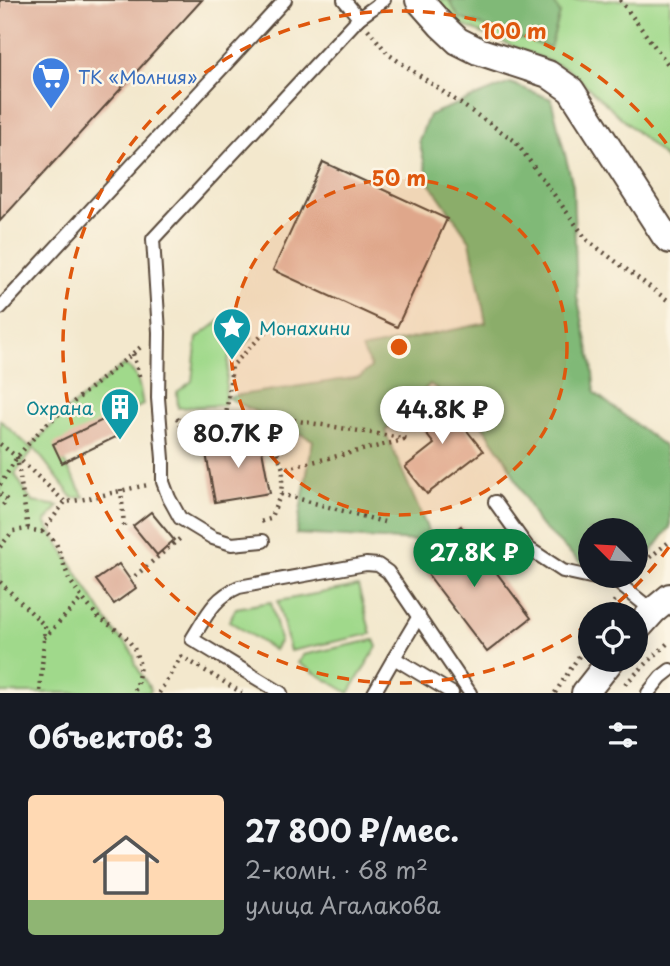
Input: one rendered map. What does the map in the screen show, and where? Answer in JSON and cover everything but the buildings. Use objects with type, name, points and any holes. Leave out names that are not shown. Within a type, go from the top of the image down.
[{"type":"street","points":[[419,0],[458,41],[478,51],[548,74],[571,90],[670,240]]},
{"type":"street","points":[[648,618],[662,604]]},
{"type":"street","points":[[585,693],[602,672]]},
{"type":"lane","points":[[0,308],[285,0]]},
{"type":"lane","points":[[344,0],[359,18]]},
{"type":"lane","points":[[263,541],[232,544],[213,538],[194,527],[180,517],[163,482],[158,398],[159,332],[153,239],[359,18],[384,0]]},
{"type":"lane","points":[[495,502],[528,548],[563,571],[618,583],[662,604]]},
{"type":"lane","points":[[281,693],[192,639],[215,601],[226,592],[239,587],[366,564],[378,565],[388,572],[470,693]]},
{"type":"lane","points":[[374,693],[419,616]]},
{"type":"lane","points":[[394,658],[453,693]]},
{"type":"lane","points":[[648,693],[670,670]]},
{"type":"path","points":[[620,0],[670,67]]},
{"type":"path","points":[[359,18],[388,54],[515,141],[586,240],[670,302]]},
{"type":"path","points":[[225,425],[232,366],[275,322]]},
{"type":"path","points":[[0,485],[17,457],[43,428],[159,332]]},
{"type":"path","points":[[160,383],[184,431],[274,417],[408,439],[283,469]]},
{"type":"path","points":[[17,457],[29,528]]},
{"type":"path","points":[[121,489],[124,526]]},
{"type":"path","points":[[0,494],[7,500],[0,509]]},
{"type":"path","points":[[281,494],[384,522]]},
{"type":"path","points":[[42,532],[65,502]]},
{"type":"path","points":[[135,576],[194,527]]},
{"type":"path","points":[[0,547],[13,531],[29,528],[47,533],[56,543],[69,579],[82,598],[98,617],[125,636],[134,648],[140,665],[137,687],[133,693]]},
{"type":"path","points":[[648,559],[670,541]]},
{"type":"path","points":[[0,582],[45,626],[40,693]]},
{"type":"path","points":[[44,639],[82,598]]},
{"type":"path","points":[[159,693],[192,639]]},
{"type":"path","points":[[621,688],[670,640]]},
{"type":"path","points":[[181,656],[242,693]]},
{"type":"path","points":[[555,693],[578,658]]},
{"type":"green space","points":[[437,0],[670,0],[670,166],[664,157],[568,69],[447,19]]},
{"type":"green space","points":[[449,0],[553,0],[560,14],[550,48],[459,18]]},
{"type":"green space","points":[[510,83],[551,99],[573,186],[577,296],[592,364],[595,393],[664,446],[670,475],[670,527],[648,557],[648,518],[578,518],[578,560],[538,523],[506,460],[478,419],[430,384],[385,431],[433,542],[296,534],[313,440],[226,397],[360,377],[371,367],[362,349],[486,323],[470,241],[429,182],[419,140],[429,115]]},
{"type":"green space","points":[[230,313],[253,338],[229,356],[224,405],[178,408],[177,392],[192,381],[197,338]]},
{"type":"green space","points":[[123,365],[136,376],[143,405],[55,445],[84,497],[73,498],[32,445],[66,411]]},
{"type":"green space","points":[[0,420],[33,450],[15,474],[32,502],[59,506],[45,522],[115,633],[128,646],[135,664],[151,690],[149,693],[0,693]]},
{"type":"green space","points":[[358,586],[371,634],[290,651],[278,601]]},
{"type":"green space","points":[[271,602],[280,640],[274,650],[229,621],[236,608]]},
{"type":"green space","points":[[374,640],[377,647],[349,693],[298,663],[303,655]]},
{"type":"place","name":"ТК «Молния»","points":[[51,110]]},
{"type":"place","name":"Монахини","points":[[232,361]]},
{"type":"place","name":"Охрана","points":[[120,441]]}]
